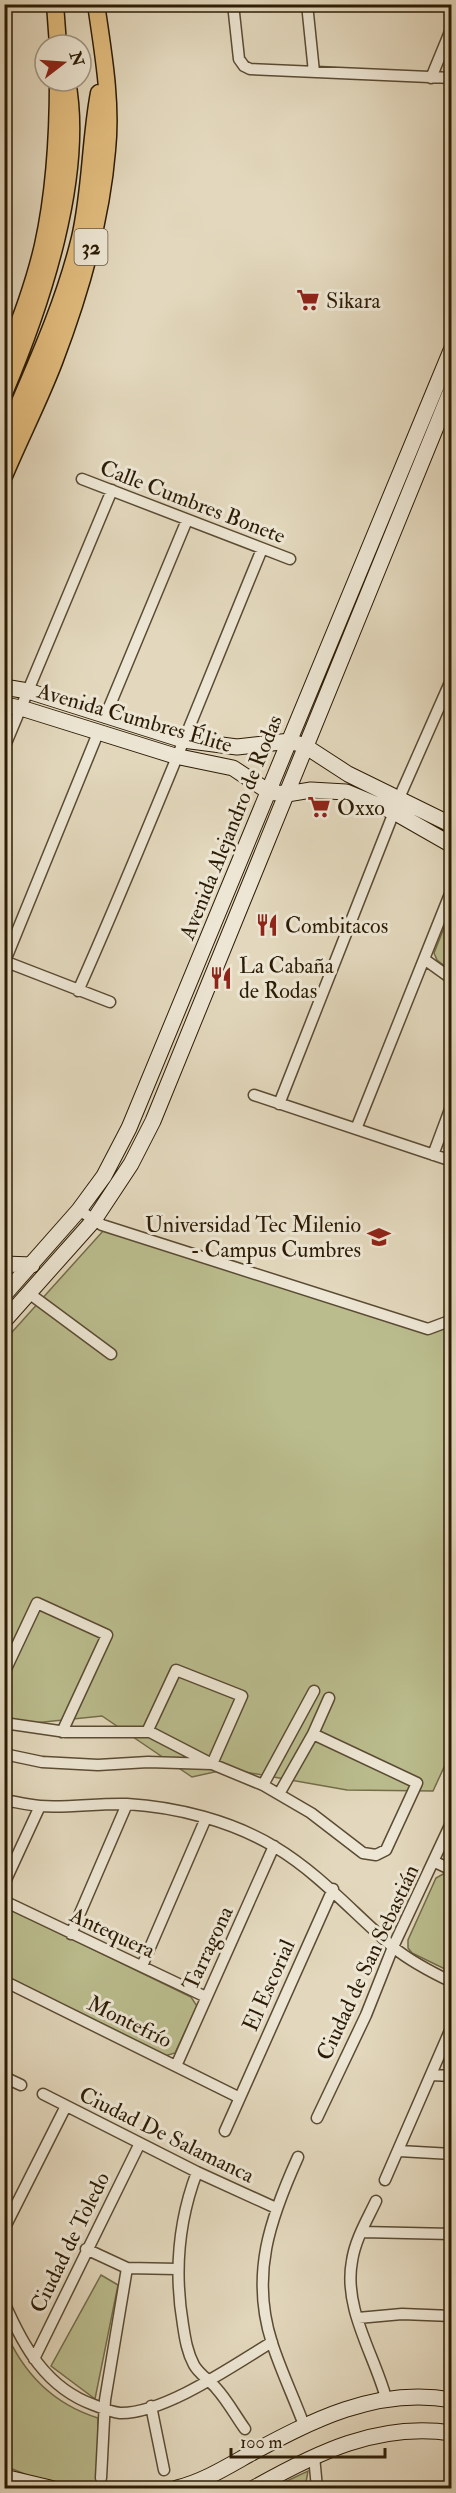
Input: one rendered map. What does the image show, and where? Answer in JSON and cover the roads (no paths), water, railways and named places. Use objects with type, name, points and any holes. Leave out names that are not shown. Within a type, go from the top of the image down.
[{"type":"main road","points":[[56,4],[58,33]]},
{"type":"main road","name":"32","points":[[4,476],[53,365],[83,278],[92,244],[107,150],[105,73],[96,4]]},
{"type":"main road","points":[[4,439],[68,286],[90,184],[98,94],[105,73]]},
{"type":"main road","name":"32","points":[[4,362],[31,291],[47,226],[64,93]]},
{"type":"main road","points":[[4,393],[34,317],[47,276],[58,228],[67,180],[72,124],[67,93]]},
{"type":"street","points":[[233,4],[239,59],[244,66],[250,69],[452,78]]},
{"type":"street","points":[[307,4],[314,72]]},
{"type":"street","points":[[430,78],[452,27]]},
{"type":"street","name":"Avenida Alejandro de Rodas","points":[[4,1295],[79,1210],[104,1176],[154,1073],[452,348]]},
{"type":"street","name":"Avenida Alejandro de Rodas","points":[[4,1321],[94,1220],[131,1164],[164,1096],[452,388]]},
{"type":"street","name":"Calle Cumbres Bonete","points":[[82,479],[290,559]]},
{"type":"street","points":[[4,748],[112,490]]},
{"type":"street","points":[[105,717],[187,520]]},
{"type":"street","points":[[78,991],[129,876],[175,756],[262,549]]},
{"type":"street","points":[[279,1104],[397,805],[452,678]]},
{"type":"street","name":"Avenida Cumbres Élite","points":[[4,687],[28,692],[183,740],[237,747],[290,741],[306,746],[397,805],[451,847]]},
{"type":"street","name":"Avenida Cumbres Élite","points":[[4,705],[21,708],[175,756],[233,768],[269,792],[287,794],[311,790],[346,792],[397,805],[452,825]]},
{"type":"street","points":[[99,733],[5,961],[110,1002]]},
{"type":"street","points":[[356,1129],[452,889]]},
{"type":"street","points":[[424,959],[452,979]]},
{"type":"street","points":[[154,1073],[156,1088],[164,1096]]},
{"type":"street","points":[[254,1095],[452,1161]]},
{"type":"street","points":[[433,1155],[452,1104]]},
{"type":"street","points":[[79,1210],[102,1225],[428,1329],[452,1320]]},
{"type":"street","points":[[4,1264],[32,1265]]},
{"type":"street","points":[[4,1295],[30,1294],[111,1354]]},
{"type":"street","points":[[4,1672],[37,1603],[107,1635],[62,1732]]},
{"type":"street","points":[[147,1732],[176,1670],[242,1696],[213,1764]]},
{"type":"street","points":[[264,1785],[314,1690]]},
{"type":"street","points":[[279,1794],[314,1734],[329,1698]]},
{"type":"street","points":[[4,1723],[62,1732],[147,1732],[213,1764],[264,1785],[311,1813],[363,1853],[376,1855],[386,1850],[417,1783],[314,1734]]},
{"type":"street","points":[[4,1754],[53,1763],[213,1764]]},
{"type":"street","points":[[4,1800],[40,1806],[127,1804],[206,1818],[274,1846],[333,1889],[393,1947],[452,1982]]},
{"type":"street","points":[[71,1934],[127,1804]]},
{"type":"street","points":[[4,1884],[40,1806]]},
{"type":"street","points":[[142,1966],[206,1818]]},
{"type":"street","name":"Ciudad de San Sebastián","points":[[317,2118],[366,2015],[393,1947],[435,1862],[452,1821]]},
{"type":"street","name":"Tarragona","points":[[176,2066],[274,1846]]},
{"type":"street","points":[[435,1862],[452,1870]]},
{"type":"street","name":"El Escorial","points":[[225,2131],[238,2097],[333,1889]]},
{"type":"street","name":"Antequera","points":[[4,1901],[206,1996]]},
{"type":"street","name":"Montefrío","points":[[4,1981],[238,2097]]},
{"type":"street","points":[[385,2180],[452,2026]]},
{"type":"street","points":[[431,2075],[452,2076]]},
{"type":"street","points":[[4,2078],[21,2085]]},
{"type":"street","name":"Ciudad De Salamanca","points":[[43,2094],[197,2172],[276,2208]]},
{"type":"street","points":[[4,2229],[66,2106]]},
{"type":"street","name":"Ciudad de Toledo","points":[[34,2359],[140,2143]]},
{"type":"street","points":[[399,2151],[452,2154]]},
{"type":"street","points":[[298,2157],[276,2208],[266,2250],[263,2287],[272,2342],[304,2425]]},
{"type":"street","points":[[197,2172],[188,2198],[177,2269],[178,2290],[190,2355],[197,2370],[223,2396],[245,2429]]},
{"type":"street","points":[[376,2201],[352,2259],[350,2276],[351,2292],[358,2318],[386,2398]]},
{"type":"street","points":[[362,2232],[452,2234]]},
{"type":"street","points":[[86,2249],[127,2268],[177,2269]]},
{"type":"street","points":[[101,2478],[105,2409],[127,2268]]},
{"type":"street","points":[[4,2302],[18,2333],[45,2374],[82,2401],[118,2413],[151,2406],[185,2393],[272,2342]]},
{"type":"street","points":[[358,2318],[402,2314],[452,2316]]},
{"type":"street","points":[[177,2488],[208,2477],[304,2425],[339,2411],[386,2398],[416,2397],[452,2400]]},
{"type":"street","points":[[151,2406],[164,2470]]},
{"type":"street","points":[[254,2488],[338,2445],[365,2438],[423,2431],[452,2433]]},
{"type":"street","points":[[314,2456],[317,2488]]},
{"type":"street","points":[[4,2476],[50,2488]]},
{"type":"place","name":"Sikara","points":[[308,300]]},
{"type":"place","name":"Oxxo","points":[[319,807]]},
{"type":"place","name":"Combitacos","points":[[267,925]]},
{"type":"place","name":"La Cabaña de Rodas","points":[[221,978]]},
{"type":"place","name":"Universidad Tec Milenio - Campus Cumbres","points":[[379,1237]]}]
